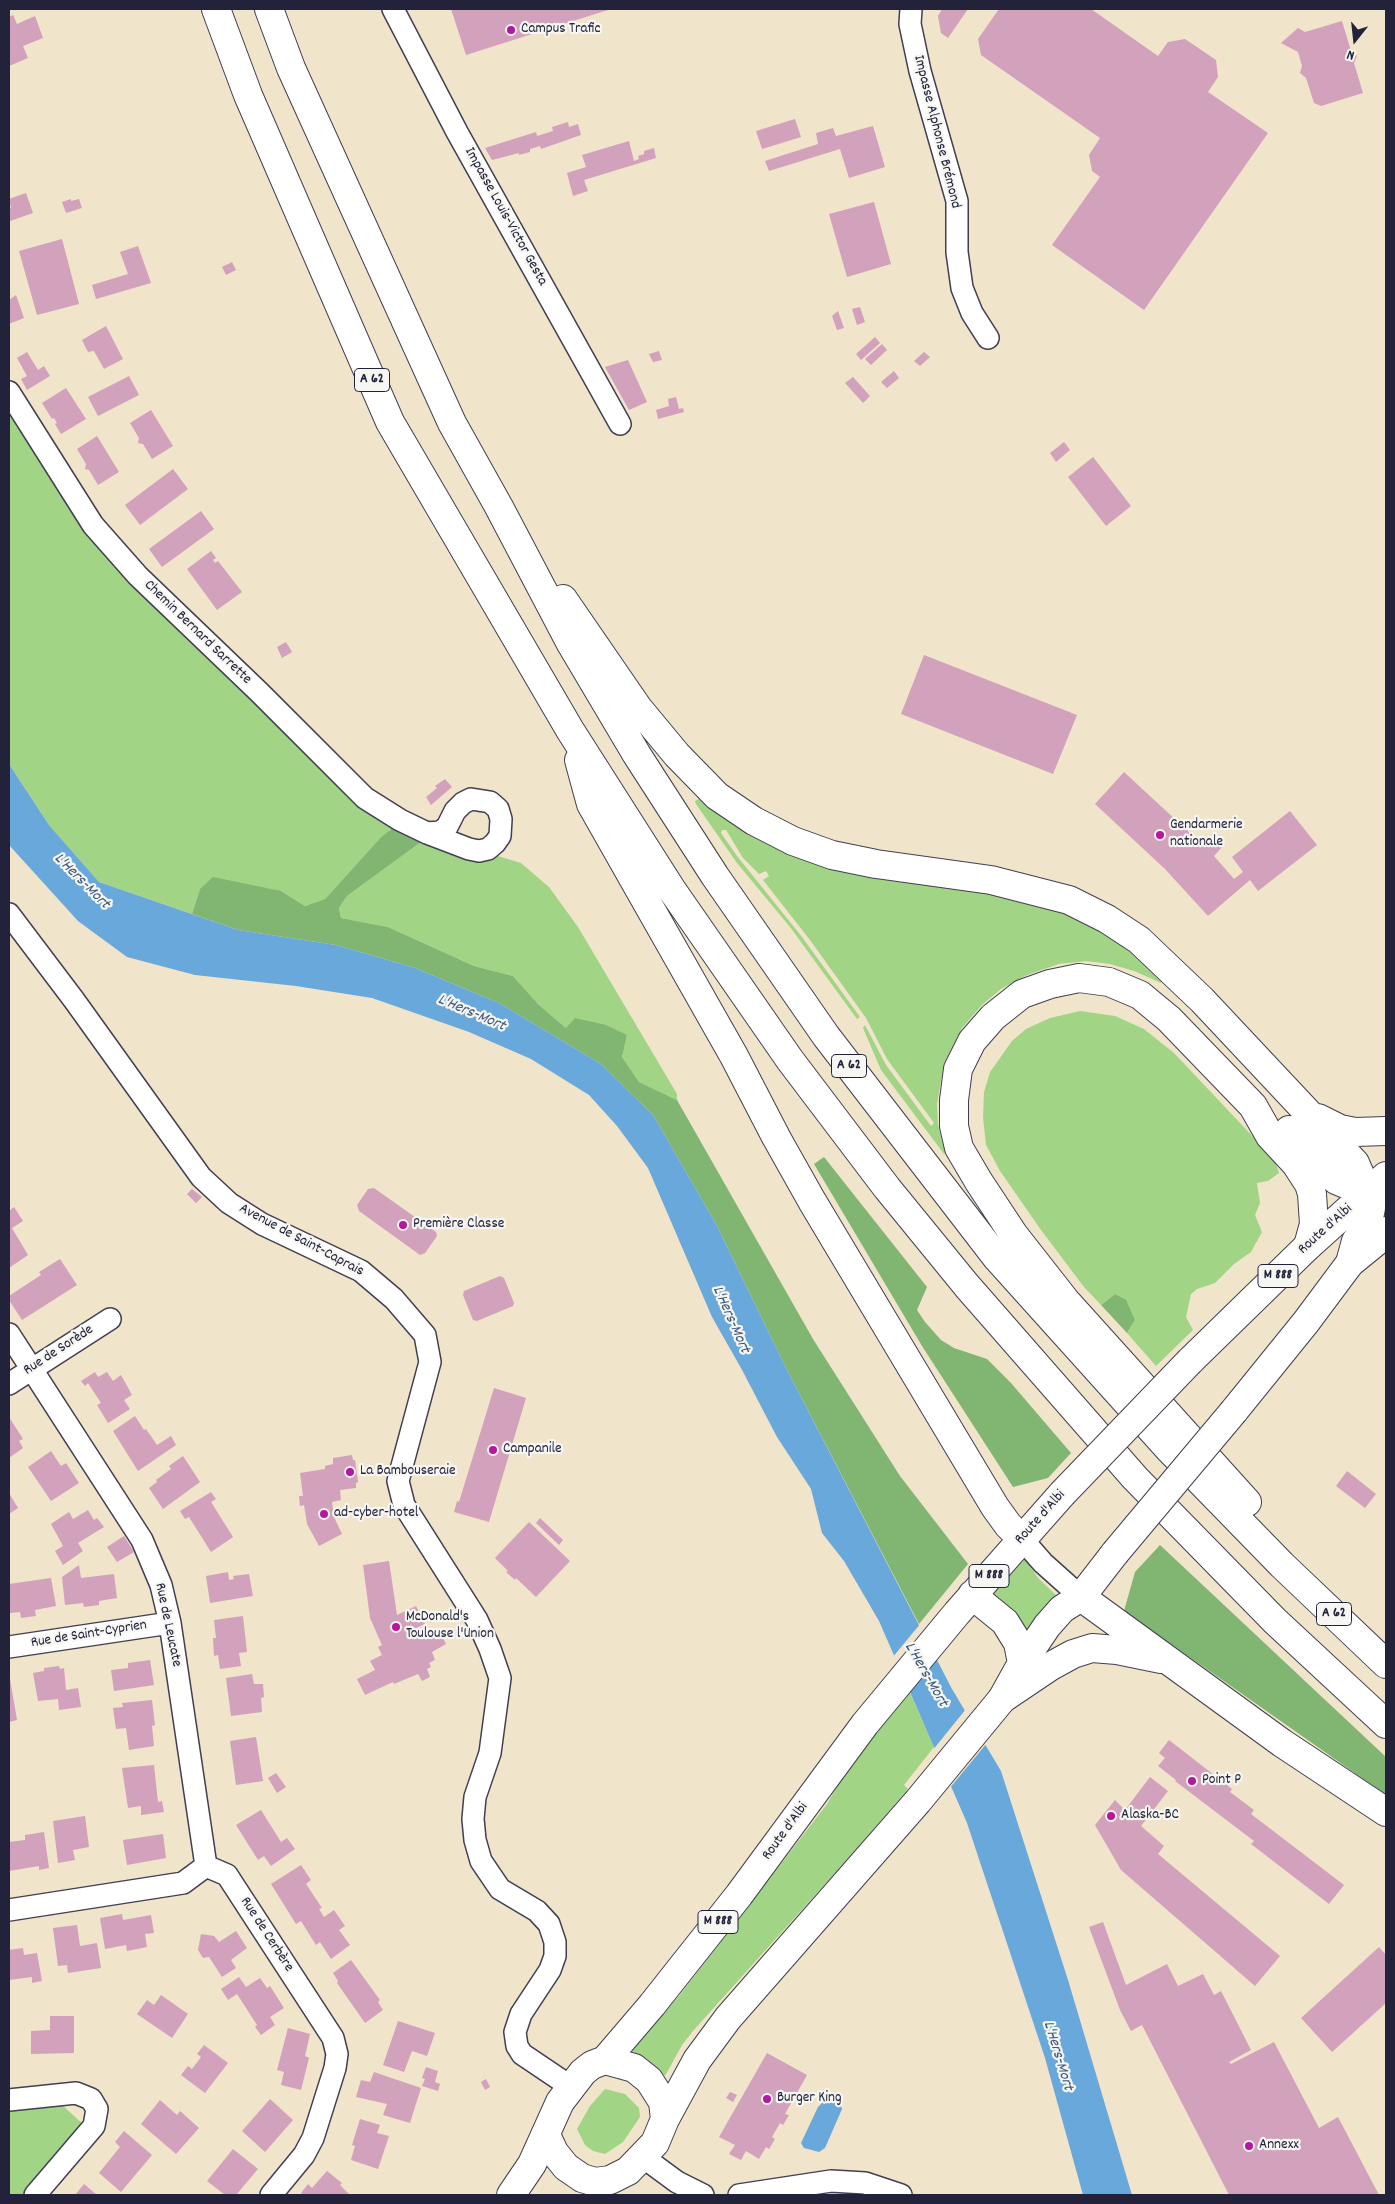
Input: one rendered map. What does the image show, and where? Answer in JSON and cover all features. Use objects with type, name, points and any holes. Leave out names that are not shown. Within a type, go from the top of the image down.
[{"type":"main road","name":"A 62","points":[[216,9],[248,95],[390,422],[570,730],[672,890],[790,1060],[887,1188],[967,1286],[1135,1478],[1275,1621],[1386,1724]]},
{"type":"main road","name":"A 62","points":[[269,9],[291,68],[452,423],[499,507],[570,642],[637,755],[715,876],[826,1036],[997,1258],[1168,1448],[1282,1565],[1386,1664]]},
{"type":"main road","points":[[499,507],[638,708],[677,755],[717,796],[754,821],[794,841],[832,855],[876,864],[991,880],[1032,889],[1070,900],[1107,919],[1139,940],[1202,1000],[1380,1189]]},
{"type":"main road","points":[[570,730],[591,804],[734,1056],[812,1201],[995,1507],[1022,1540]]},
{"type":"main road","points":[[1282,1565],[1247,1503],[1103,1345],[1014,1235],[959,1148],[954,1126],[954,1100],[958,1069],[972,1041],[988,1023],[1022,994],[1050,984],[1079,978],[1108,982],[1140,995],[1169,1019],[1252,1106],[1270,1136],[1296,1164],[1309,1184],[1312,1194],[1314,1224],[1308,1246]]},
{"type":"main road","points":[[1252,1106],[1283,1124],[1336,1180],[1380,1189]]},
{"type":"main road","points":[[1310,1114],[1340,1129],[1365,1133],[1386,1131]]},
{"type":"main road","points":[[1350,1263],[1356,1241],[1368,1223],[1371,1208],[1380,1189]]},
{"type":"main road","name":"Route d'Albi","points":[[605,2060],[652,2005],[739,1895],[872,1716],[965,1604],[1062,1494],[1190,1360],[1308,1246],[1380,1189]]},
{"type":"main road","points":[[546,2135],[554,2152],[566,2167],[582,2178],[587,2188],[628,2171],[643,2157],[655,2143],[665,2119],[697,2060],[728,2018],[918,1801],[1002,1699],[1022,1663],[1042,1633],[1062,1609],[1081,1597],[1115,1553],[1306,1322],[1350,1263],[1378,1241],[1386,1231]]},
{"type":"main road","points":[[1081,1597],[1104,1616],[1141,1639],[1165,1660],[1282,1743],[1386,1812]]},
{"type":"main road","points":[[965,1604],[1005,1622],[1018,1643],[1022,1663]]},
{"type":"main road","points":[[1002,1699],[1051,1666],[1073,1654],[1092,1648],[1117,1650],[1165,1660]]},
{"type":"main road","points":[[510,2195],[532,2164],[560,2102],[583,2072],[592,2065],[605,2060],[634,2068],[649,2080],[663,2102],[665,2119]]},
{"type":"street","name":"Impasse Louis-Victor Gesta","points":[[393,9],[457,132],[620,424]]},
{"type":"street","name":"Impasse Alphonse Brémond","points":[[911,9],[910,24],[920,71],[957,201],[958,252],[962,288],[972,313],[988,338]]},
{"type":"street","name":"Chemin Bernard Sarrette","points":[[9,392],[93,524],[138,576],[259,692],[365,798],[400,820],[428,834]]},
{"type":"street","name":"Avenue de Saint-Caprais","points":[[9,914],[202,1177],[229,1203],[262,1224],[361,1271],[394,1298],[425,1335],[430,1362],[398,1481],[404,1504],[476,1620],[490,1648],[500,1678],[490,1753],[475,1796],[473,1819],[475,1840],[481,1861],[500,1889],[537,1910],[550,1924],[555,1942],[550,1970],[521,2014],[515,2032],[517,2046],[522,2054],[571,2088]]},
{"type":"street","name":"Rue de Sorède","points":[[9,1384],[110,1319]]},
{"type":"street","name":"Rue de Leucate","points":[[9,1334],[142,1540],[161,1585],[170,1623],[206,1866]]},
{"type":"street","points":[[1022,1540],[1043,1563],[1081,1597]]},
{"type":"street","name":"Rue de Saint-Cyprien","points":[[9,1647],[170,1623]]},
{"type":"street","points":[[9,1910],[183,1883],[206,1866]]},
{"type":"street","name":"Rue de Cerbère","points":[[206,1866],[227,1875],[332,2038],[337,2054],[335,2068],[313,2138],[304,2155],[271,2195]]},
{"type":"street","points":[[9,2100],[76,2093],[91,2099],[97,2109],[94,2126],[35,2195]]},
{"type":"street","points":[[643,2157],[677,2182],[703,2195]]},
{"type":"street","points":[[739,2195],[831,2181],[865,2183],[901,2195]]},
{"type":"green space","points":[[9,406],[104,552],[174,627],[335,781],[394,827],[382,836],[325,899],[305,906],[281,891],[200,889],[192,914],[99,882],[49,825],[9,764]]},
{"type":"green space","points":[[699,799],[724,818],[757,836],[949,887],[1022,899],[1056,909],[1117,939],[1161,978],[1161,983],[1134,971],[1110,964],[1086,961],[1059,964],[1027,975],[1001,989],[982,1005],[962,1028],[944,1063],[937,1104],[938,1124],[942,1142],[947,1152],[944,1154],[881,1070],[863,1028],[865,1025],[886,1065],[931,1126],[934,1123],[887,1059],[866,1018],[810,940],[763,880],[769,876],[766,871],[759,874],[743,858],[726,830],[722,830],[721,833],[737,856],[802,937],[860,1017],[857,1019],[790,927],[737,863],[696,804],[695,801]]},
{"type":"green space","points":[[394,827],[421,842],[347,896],[339,908],[341,918],[388,927],[474,966],[513,976],[539,1005],[566,1028],[575,1018],[606,1025],[627,1035],[622,1057],[639,1082],[677,1100],[813,1339],[900,1476],[968,1564],[919,1624],[787,1370],[716,1224],[653,1115],[601,1064],[499,1003],[415,968],[336,945],[238,930],[192,914],[200,889],[213,877],[281,891],[305,906],[325,899],[382,836]]},
{"type":"green space","points":[[421,842],[480,858],[498,856],[521,863],[549,887],[578,927],[677,1094],[677,1100],[639,1082],[622,1057],[627,1035],[567,1029],[539,1005],[513,976],[474,966],[388,927],[341,918],[339,908],[347,896]]},
{"type":"green space","points":[[1080,1011],[1115,1016],[1144,1029],[1174,1053],[1275,1160],[1279,1173],[1268,1181],[1257,1183],[1260,1203],[1255,1215],[1262,1232],[1251,1252],[1234,1264],[1215,1283],[1197,1289],[1191,1294],[1186,1317],[1193,1330],[1156,1366],[1127,1333],[1135,1320],[1115,1294],[1101,1305],[1084,1287],[1000,1171],[986,1145],[983,1117],[984,1092],[990,1072],[1012,1041],[1026,1029],[1050,1018]]},
{"type":"green space","points":[[824,1157],[927,1287],[917,1310],[925,1322],[941,1340],[954,1348],[987,1359],[1011,1383],[1071,1453],[1048,1478],[1013,1487],[922,1346],[814,1164]]},
{"type":"green space","points":[[1115,1294],[1126,1300],[1135,1320],[1127,1333],[1101,1305]]},
{"type":"green space","points":[[1160,1545],[1386,1757],[1386,1795],[1124,1611],[1135,1572]]},
{"type":"green space","points":[[1025,1559],[1038,1578],[1057,1596],[1056,1601],[1026,1637],[1010,1611],[993,1594]]},
{"type":"green space","points":[[910,1693],[934,1747],[904,1785],[908,1789],[693,2031],[682,2045],[665,2076],[647,2059],[631,2051],[679,1996],[827,1804],[850,1764],[875,1730],[878,1731]]},
{"type":"green space","points":[[605,2089],[625,2094],[639,2108],[640,2117],[623,2142],[605,2154],[593,2151],[585,2145],[577,2129],[590,2106]]},
{"type":"green space","points":[[60,2103],[85,2126],[26,2195],[9,2195],[9,2108]]},
{"type":"water","name":"L'Hers-Mort","points":[[9,764],[49,825],[99,882],[238,930],[336,945],[415,968],[499,1003],[601,1064],[653,1115],[716,1224],[787,1370],[952,1689],[1001,1771],[1068,1980],[1132,2195],[1083,2195],[1045,2058],[967,1823],[879,1621],[844,1561],[822,1533],[811,1489],[777,1437],[712,1317],[648,1168],[617,1126],[589,1095],[531,1059],[469,1032],[372,998],[296,986],[195,975],[127,957],[78,921],[9,845]]},
{"type":"water","points":[[833,2098],[839,2100],[842,2109],[825,2148],[819,2152],[804,2148],[801,2143],[818,2107],[826,2099]]},
{"type":"pier","points":[[921,1623],[938,1657],[907,1693],[892,1658]]},
{"type":"pier","points":[[966,1709],[987,1743],[949,1789],[932,1751]]},
{"type":"building","name":"Campus Trafic","points":[[451,9],[611,9],[466,55]]},
{"type":"building","points":[[942,9],[968,9],[948,38],[941,33],[938,16]]},
{"type":"building","points":[[999,9],[1091,9],[1158,56],[1168,42],[1185,39],[1216,60],[1218,77],[1208,92],[1268,133],[1144,310],[1052,245],[1100,177],[1092,171],[1089,155],[1100,138],[981,55],[978,39]]},
{"type":"building","points":[[13,15],[17,24],[35,16],[43,38],[23,46],[28,58],[9,66],[9,17]]},
{"type":"building","points":[[1342,21],[1351,51],[1357,56],[1354,63],[1363,93],[1321,106],[1314,103],[1306,78],[1300,73],[1302,66],[1298,52],[1281,43],[1298,28],[1305,32]]},
{"type":"building","points":[[795,119],[801,137],[762,149],[756,131]]},
{"type":"building","points":[[568,122],[569,127],[578,124],[581,135],[541,149],[540,146],[530,149],[530,152],[492,160],[485,148],[536,132],[537,136],[553,131],[552,127]]},
{"type":"building","points":[[873,126],[885,167],[849,178],[840,149],[769,171],[765,161],[818,144],[816,133],[833,128],[836,136]]},
{"type":"building","points":[[629,141],[634,161],[639,159],[638,156],[644,154],[644,151],[654,148],[656,158],[584,180],[588,191],[573,196],[567,173],[586,167],[582,155]]},
{"type":"building","points":[[26,193],[33,213],[10,221],[9,209],[11,208],[9,199]]},
{"type":"building","points":[[71,199],[71,201],[79,199],[82,208],[66,213],[62,202]]},
{"type":"building","points":[[874,202],[891,264],[847,277],[829,214]]},
{"type":"building","points":[[62,239],[79,304],[37,315],[19,251]]},
{"type":"building","points":[[138,246],[151,283],[96,299],[92,285],[128,274],[120,252]]},
{"type":"building","points":[[232,262],[236,270],[226,275],[222,267]]},
{"type":"building","points":[[16,295],[24,318],[9,324],[9,300]]},
{"type":"building","points":[[860,307],[865,322],[857,325],[852,309]]},
{"type":"building","points":[[838,311],[844,328],[837,330],[832,316]]},
{"type":"building","points":[[106,326],[123,359],[104,369],[94,351],[88,352],[82,340]]},
{"type":"building","points":[[875,337],[880,343],[861,360],[856,354]]},
{"type":"building","points":[[882,344],[887,350],[871,365],[865,359]]},
{"type":"building","points":[[659,351],[662,360],[653,362],[649,354]]},
{"type":"building","points":[[27,352],[38,370],[44,366],[50,376],[27,390],[21,379],[27,376],[17,358]]},
{"type":"building","points":[[924,352],[930,357],[920,366],[914,361]]},
{"type":"building","points":[[628,360],[647,402],[629,410],[605,367]]},
{"type":"building","points":[[894,371],[899,378],[887,388],[881,382]]},
{"type":"building","points":[[129,376],[139,395],[98,416],[88,397]]},
{"type":"building","points":[[853,377],[870,396],[863,403],[845,383]]},
{"type":"building","points":[[66,388],[86,419],[61,434],[54,418],[52,419],[42,403]]},
{"type":"building","points":[[676,397],[679,409],[683,408],[684,412],[658,419],[656,410],[669,406],[668,399]]},
{"type":"building","points":[[151,410],[173,446],[152,459],[143,444],[138,443],[139,438],[130,423]]},
{"type":"building","points":[[97,436],[119,472],[98,485],[89,470],[85,469],[86,464],[77,449]]},
{"type":"building","points":[[1064,442],[1070,450],[1056,462],[1050,453]]},
{"type":"building","points":[[1093,457],[1131,506],[1106,526],[1068,477]]},
{"type":"building","points":[[173,469],[188,489],[140,525],[125,505]]},
{"type":"building","points":[[201,511],[214,529],[162,567],[149,549]]},
{"type":"building","points":[[211,551],[216,558],[213,560],[215,563],[218,561],[242,592],[217,610],[187,569]]},
{"type":"building","points":[[286,642],[292,652],[282,658],[277,647]]},
{"type":"building","points":[[924,655],[1077,715],[1053,774],[901,714]]},
{"type":"building","name":"Gendarmerie nationale","points":[[1124,772],[1204,846],[1212,837],[1222,847],[1214,856],[1234,879],[1243,872],[1232,857],[1290,811],[1317,845],[1258,891],[1250,880],[1208,916],[1165,869],[1095,804]]},
{"type":"building","points":[[445,779],[452,787],[431,805],[426,797],[437,788],[435,786]]},
{"type":"building","name":"Première Classe","points":[[374,1188],[436,1232],[437,1236],[425,1253],[420,1255],[359,1211],[357,1205],[368,1189]]},
{"type":"building","points":[[192,1189],[202,1197],[196,1203],[187,1194]]},
{"type":"building","points":[[14,1207],[23,1221],[12,1228],[28,1255],[9,1268],[9,1211]]},
{"type":"building","points":[[60,1259],[77,1285],[22,1320],[9,1300],[9,1296],[41,1275],[39,1272]]},
{"type":"building","name":"Première Classe","points":[[500,1276],[504,1278],[514,1303],[513,1306],[477,1321],[473,1320],[463,1295],[464,1291]]},
{"type":"building","points":[[95,1372],[98,1377],[107,1372],[113,1381],[121,1375],[132,1395],[124,1400],[130,1409],[108,1423],[97,1405],[101,1403],[88,1383],[85,1386],[81,1381]]},
{"type":"building","name":"Campanile","points":[[494,1388],[526,1398],[489,1522],[454,1512],[457,1501],[459,1502]]},
{"type":"building","points":[[135,1416],[157,1445],[171,1436],[176,1445],[138,1471],[113,1431]]},
{"type":"building","points":[[9,1417],[23,1439],[19,1441],[23,1448],[9,1458]]},
{"type":"building","points":[[51,1451],[61,1466],[66,1463],[79,1483],[51,1501],[28,1467]]},
{"type":"building","points":[[352,1455],[353,1460],[355,1460],[358,1482],[356,1483],[356,1488],[340,1490],[341,1500],[332,1502],[334,1517],[342,1534],[319,1546],[307,1524],[304,1505],[300,1506],[299,1496],[303,1496],[300,1473],[325,1469],[325,1466],[333,1464],[333,1458]]},
{"type":"building","points":[[183,1456],[200,1482],[163,1509],[149,1488],[171,1469],[169,1466]]},
{"type":"building","points":[[1347,1471],[1376,1494],[1365,1508],[1336,1486]]},
{"type":"building","points":[[211,1492],[216,1499],[211,1502],[233,1537],[211,1552],[189,1517],[185,1519],[180,1511]]},
{"type":"building","points":[[9,1493],[18,1508],[9,1514]]},
{"type":"building","points":[[88,1510],[94,1520],[97,1518],[104,1527],[78,1543],[83,1551],[63,1565],[55,1551],[63,1546],[51,1524],[69,1512],[73,1519]]},
{"type":"building","points":[[540,1518],[563,1540],[559,1545],[536,1523]]},
{"type":"building","points":[[529,1522],[570,1561],[536,1597],[516,1578],[515,1580],[506,1572],[508,1571],[495,1558]]},
{"type":"building","points":[[124,1536],[134,1552],[117,1562],[107,1547]]},
{"type":"building","name":"McDonald's Toulouse l'Union","points":[[389,1561],[397,1615],[416,1606],[425,1624],[416,1628],[420,1637],[439,1629],[446,1644],[432,1652],[435,1660],[429,1663],[431,1667],[427,1669],[430,1677],[422,1681],[418,1674],[394,1684],[393,1682],[365,1695],[357,1679],[375,1670],[370,1661],[382,1655],[378,1647],[382,1645],[370,1618],[363,1565]]},
{"type":"building","points":[[79,1565],[81,1578],[114,1574],[117,1598],[99,1601],[99,1605],[84,1607],[83,1603],[65,1605],[62,1577]]},
{"type":"building","points":[[228,1572],[229,1580],[234,1579],[233,1576],[249,1574],[253,1596],[210,1603],[206,1576]]},
{"type":"building","points":[[51,1578],[56,1606],[35,1610],[36,1616],[21,1618],[20,1612],[10,1613],[9,1584]]},
{"type":"building","points":[[243,1616],[247,1652],[239,1653],[241,1666],[220,1669],[218,1655],[214,1656],[213,1638],[216,1638],[214,1620]]},
{"type":"building","points":[[150,1660],[154,1685],[114,1691],[111,1670],[128,1668],[128,1663]]},
{"type":"building","points":[[59,1666],[60,1669],[64,1668],[66,1690],[78,1688],[81,1707],[59,1710],[58,1699],[38,1701],[33,1673],[44,1671],[44,1668]]},
{"type":"building","points":[[9,1673],[17,1720],[9,1722]]},
{"type":"building","points":[[252,1674],[254,1684],[263,1684],[262,1712],[231,1716],[226,1678]]},
{"type":"building","points":[[152,1700],[155,1725],[152,1726],[154,1746],[129,1750],[126,1728],[116,1729],[113,1708],[123,1707],[122,1703]]},
{"type":"building","points":[[256,1737],[263,1781],[236,1785],[230,1741]]},
{"type":"building","points":[[1169,1740],[1232,1789],[1230,1792],[1254,1810],[1251,1814],[1344,1885],[1329,1904],[1251,1844],[1254,1841],[1158,1766],[1165,1758],[1159,1753]]},
{"type":"building","points":[[154,1765],[158,1802],[162,1801],[164,1812],[141,1815],[141,1806],[128,1808],[122,1768]]},
{"type":"building","points":[[276,1773],[286,1787],[277,1793],[268,1778]]},
{"type":"building","points":[[1150,1777],[1168,1791],[1141,1826],[1164,1846],[1158,1854],[1280,1956],[1255,1986],[1121,1870],[1095,1825],[1115,1800],[1125,1810]]},
{"type":"building","points":[[261,1810],[281,1842],[287,1838],[295,1849],[271,1866],[264,1856],[258,1860],[236,1825]]},
{"type":"building","points":[[85,1816],[89,1847],[73,1850],[75,1860],[58,1863],[53,1821]]},
{"type":"building","points":[[44,1832],[49,1868],[39,1870],[39,1866],[9,1871],[9,1842],[25,1840],[25,1835]]},
{"type":"building","points":[[163,1834],[166,1858],[127,1865],[123,1840]]},
{"type":"building","points":[[301,1865],[311,1880],[306,1884],[322,1908],[319,1909],[324,1917],[334,1910],[345,1926],[339,1930],[350,1945],[331,1959],[320,1942],[316,1945],[301,1921],[296,1924],[271,1884]]},
{"type":"building","points":[[122,1914],[123,1920],[151,1915],[154,1933],[145,1934],[147,1947],[127,1951],[126,1945],[105,1949],[100,1918]]},
{"type":"building","points":[[1103,1922],[1126,1985],[1167,1964],[1178,1986],[1203,1974],[1214,1995],[1221,1991],[1251,2050],[1229,2062],[1231,2064],[1274,2042],[1319,2128],[1338,2117],[1379,2195],[1229,2195],[1142,2025],[1131,2031],[1120,2010],[1089,1927]]},
{"type":"building","points":[[77,1925],[80,1946],[97,1943],[101,1968],[68,1973],[67,1965],[58,1966],[53,1928]]},
{"type":"building","points":[[236,1931],[247,1948],[231,1960],[236,1968],[222,1977],[209,1957],[203,1958],[198,1950],[201,1934],[214,1936],[219,1942]]},
{"type":"building","points":[[1379,1947],[1386,1955],[1386,2003],[1332,2052],[1301,2018]]},
{"type":"building","points":[[23,1948],[24,1955],[37,1953],[42,1981],[32,1983],[32,1977],[9,1980],[9,1950]]},
{"type":"building","points":[[351,1960],[380,2000],[378,2002],[383,2010],[365,2023],[337,1983],[338,1981],[333,1973]]},
{"type":"building","points":[[239,1977],[246,1987],[260,1978],[267,1988],[270,1986],[284,2008],[270,2017],[275,2025],[261,2035],[255,2027],[257,2025],[237,1994],[228,2000],[221,1989]]},
{"type":"building","points":[[161,1995],[188,2014],[172,2038],[137,2014],[147,2000],[154,2005]]},
{"type":"building","points":[[50,2016],[74,2016],[74,2053],[31,2054],[31,2031],[50,2030]]},
{"type":"building","points":[[398,2021],[435,2033],[427,2056],[412,2051],[404,2072],[383,2065]]},
{"type":"building","points":[[288,2028],[310,2034],[305,2056],[309,2058],[301,2090],[281,2085],[284,2072],[277,2070]]},
{"type":"building","points":[[204,2045],[228,2063],[205,2093],[181,2075],[188,2066],[192,2069],[201,2057],[197,2054]]},
{"type":"building","name":"Burger King","points":[[767,2053],[807,2075],[785,2114],[789,2115],[783,2125],[780,2123],[772,2137],[775,2139],[769,2149],[766,2147],[759,2159],[746,2151],[741,2160],[729,2154],[735,2145],[719,2137]]},
{"type":"building","points":[[426,2067],[438,2071],[435,2082],[440,2084],[438,2091],[422,2086],[425,2079],[422,2078]]},
{"type":"building","points":[[374,2072],[421,2088],[410,2123],[383,2115],[387,2104],[356,2097],[361,2080],[370,2082]]},
{"type":"building","points":[[486,2079],[490,2087],[485,2090],[481,2082]]},
{"type":"building","points":[[730,2092],[737,2095],[733,2102],[726,2098]]},
{"type":"building","points":[[270,2099],[293,2120],[265,2152],[242,2131]]},
{"type":"building","points":[[160,2100],[177,2115],[180,2111],[199,2128],[176,2154],[141,2124]]},
{"type":"building","points":[[360,2119],[380,2125],[377,2133],[389,2136],[378,2169],[351,2160],[355,2146],[352,2145]]},
{"type":"building","points":[[124,2131],[152,2155],[121,2192],[99,2173],[120,2147],[115,2142]]},
{"type":"building","points":[[233,2149],[258,2169],[236,2195],[225,2195],[207,2181]]},
{"type":"building","points":[[327,2171],[342,2183],[340,2185],[350,2195],[304,2195],[301,2193],[308,2184],[312,2188]]},
{"type":"building","points":[[84,2184],[97,2195],[75,2195]]},
{"type":"place","name":"Campus Trafic","points":[[511,30]]},
{"type":"place","name":"Gendarmerie nationale","points":[[1160,835]]},
{"type":"place","name":"Première Classe","points":[[403,1225]]},
{"type":"place","name":"Campanile","points":[[493,1450]]},
{"type":"place","name":"La Bambouseraie","points":[[350,1472]]},
{"type":"place","name":"ad-cyber-hotel","points":[[324,1514]]},
{"type":"place","name":"McDonald's Toulouse l'Union","points":[[396,1627]]},
{"type":"place","name":"Point P","points":[[1192,1781]]},
{"type":"place","name":"Alaska-BC","points":[[1111,1816]]},
{"type":"place","name":"Burger King","points":[[767,2099]]},
{"type":"place","name":"Annexx","points":[[1249,2146]]}]
